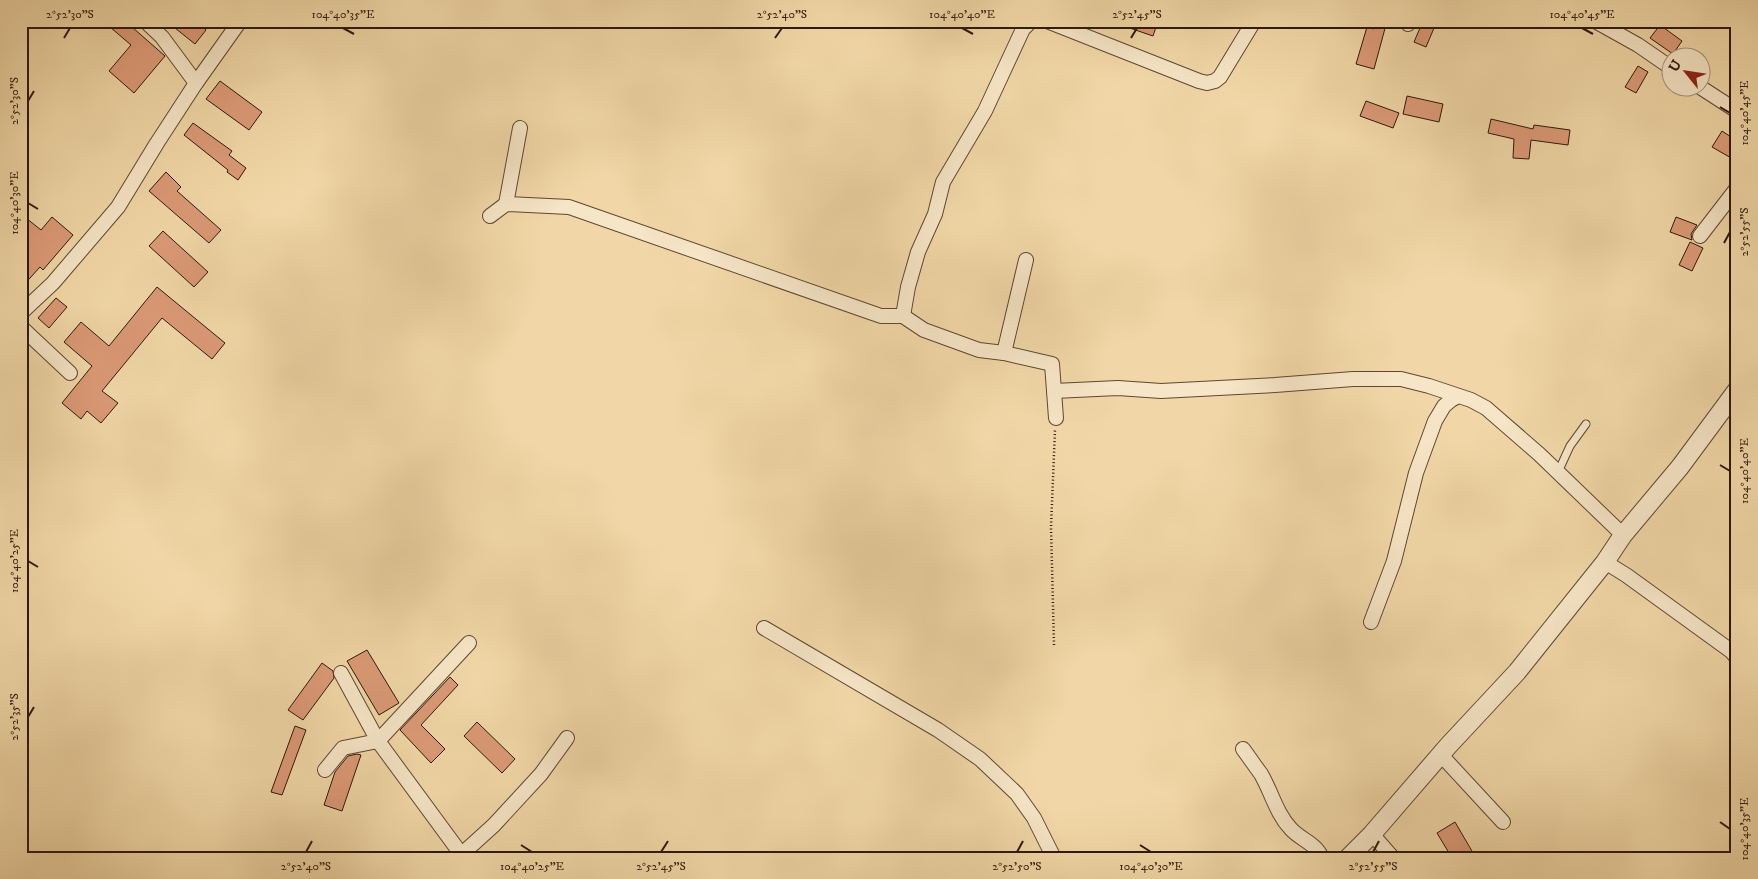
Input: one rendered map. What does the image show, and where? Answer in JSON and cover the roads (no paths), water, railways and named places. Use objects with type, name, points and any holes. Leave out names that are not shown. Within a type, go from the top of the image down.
[{"type":"street","points":[[145,21],[162,37],[196,83]]},
{"type":"street","points":[[21,313],[53,283],[118,207],[196,83],[240,21]]},
{"type":"street","points":[[903,316],[908,287],[918,252],[935,214],[944,182],[985,111],[1023,29],[1032,21]]},
{"type":"street","points":[[1047,21],[1175,73],[1207,82],[1215,81],[1220,77],[1254,21]]},
{"type":"street","points":[[1595,21],[1638,45],[1660,60]]},
{"type":"street","points":[[1710,93],[1737,111]]},
{"type":"street","points":[[506,204],[520,128]]},
{"type":"street","points":[[1700,236],[1737,188]]},
{"type":"street","points":[[490,216],[506,204],[569,207],[881,316],[903,316],[924,330],[979,350],[1004,353],[1052,364],[1056,418]]},
{"type":"street","points":[[1004,353],[1026,260]]},
{"type":"street","points":[[21,327],[70,373]]},
{"type":"street","points":[[1054,391],[1118,388],[1162,391],[1353,379],[1394,379],[1429,386],[1471,400],[1486,408],[1623,535]]},
{"type":"street","points":[[1348,858],[1372,834],[1441,754],[1517,672],[1605,562],[1623,535],[1680,467],[1737,390]]},
{"type":"street","points":[[1371,622],[1394,562],[1416,473],[1435,421],[1444,406],[1458,396]]},
{"type":"street","points":[[1605,562],[1732,651],[1737,658]]},
{"type":"street","points":[[764,628],[938,730],[980,759],[1017,794],[1034,818],[1054,858]]},
{"type":"street","points":[[325,770],[343,748],[378,741],[469,643]]},
{"type":"street","points":[[341,674],[378,741],[463,856],[541,774],[567,738]]},
{"type":"street","points":[[1243,749],[1261,774],[1278,813],[1297,836],[1319,851],[1322,858]]},
{"type":"street","points":[[1441,754],[1503,822]]},
{"type":"street","points":[[1372,834],[1393,858]]},
{"type":"lane","points":[[1558,473],[1570,446],[1586,424]]}]
